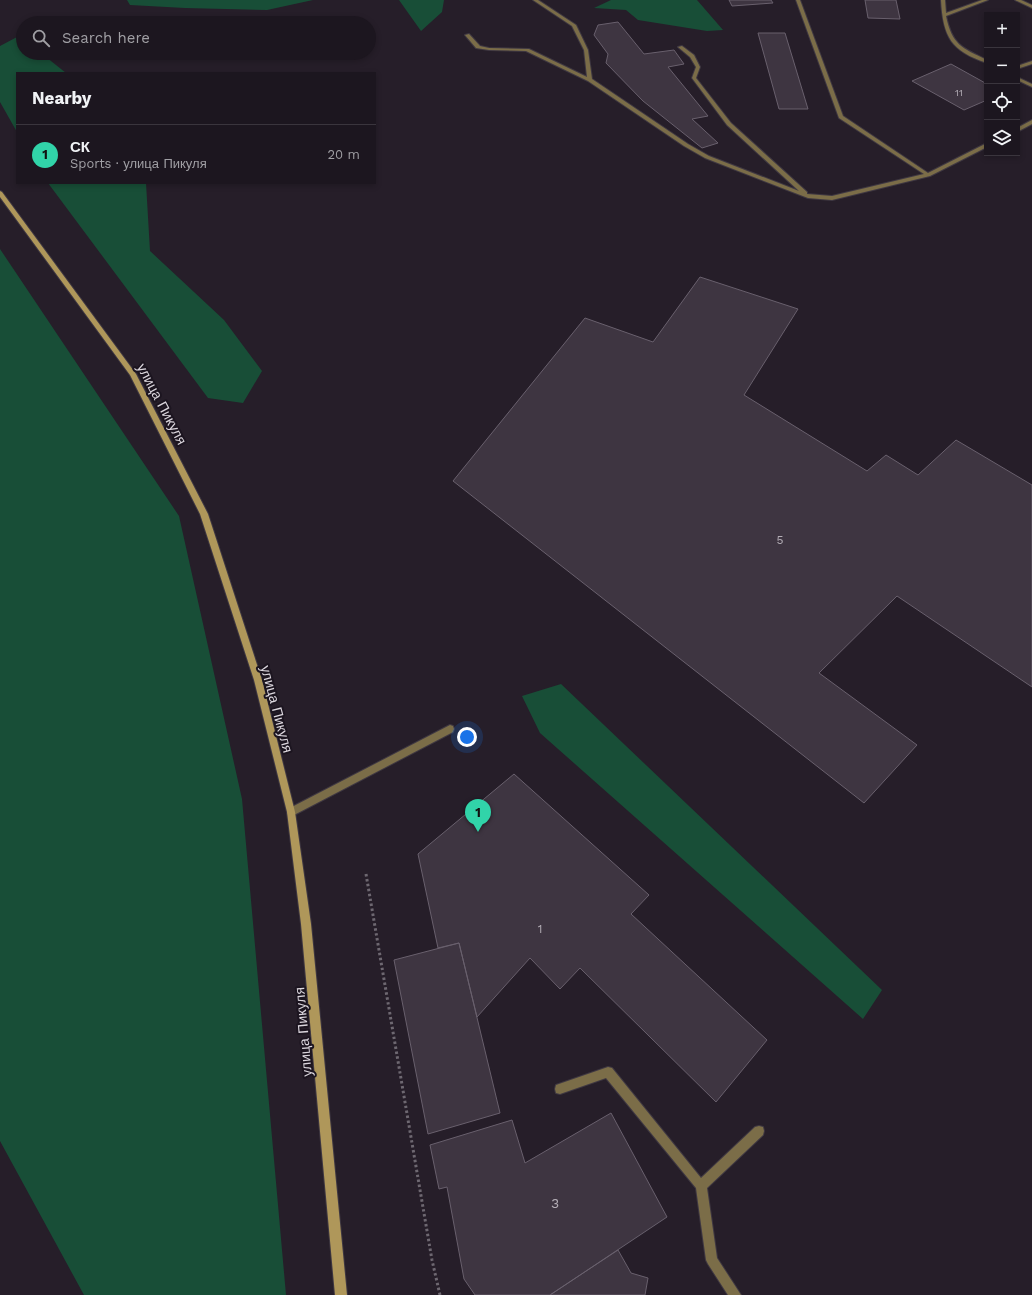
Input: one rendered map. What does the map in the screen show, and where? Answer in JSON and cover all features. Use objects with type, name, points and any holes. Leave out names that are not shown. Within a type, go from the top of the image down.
[{"type":"main road","name":"улица Пикуля","points":[[0,193],[133,374],[204,514],[258,680],[291,812],[306,924],[341,1295]]},
{"type":"street","points":[[535,0],[574,26],[586,50],[590,80]]},
{"type":"street","points":[[798,0],[841,117],[928,175]]},
{"type":"street","points":[[943,0],[944,15],[950,39],[959,47],[984,60]]},
{"type":"street","points":[[944,15],[986,0]]},
{"type":"street","points":[[1017,0],[1032,7]]},
{"type":"street","points":[[467,35],[478,47],[489,49],[527,50],[590,80],[686,145],[707,157],[808,196],[832,198],[928,175],[984,147]]},
{"type":"street","points":[[680,47],[692,56],[698,67],[694,78],[729,124],[808,196]]},
{"type":"street","points":[[1020,67],[1032,62]]},
{"type":"street","points":[[1020,80],[1032,86]]},
{"type":"street","points":[[1020,128],[1032,122]]},
{"type":"street","points":[[291,812],[450,729]]},
{"type":"street","points":[[560,1089],[608,1072],[701,1186],[712,1260],[735,1295]]},
{"type":"street","points":[[701,1186],[759,1131]]},
{"type":"path","points":[[366,874],[432,1260],[440,1295]]},
{"type":"green space","points":[[127,0],[313,0],[267,10],[130,5]]},
{"type":"green space","points":[[399,0],[444,0],[442,12],[421,31]]},
{"type":"green space","points":[[611,0],[697,0],[723,30],[707,31],[638,20],[626,10],[594,8]]},
{"type":"green space","points":[[16,38],[16,60],[50,60],[65,72],[16,72],[16,130],[0,102],[0,46]]},
{"type":"green space","points":[[49,184],[146,184],[150,251],[224,320],[262,371],[243,403],[208,398]]},
{"type":"green space","points":[[0,249],[179,516],[242,799],[286,1295],[84,1295],[0,1141]]},
{"type":"green space","points":[[561,684],[882,990],[863,1019],[540,733],[522,696]]},
{"type":"building","points":[[729,0],[771,0],[773,3],[732,6]]},
{"type":"building","points":[[865,0],[896,0],[900,19],[868,18]]},
{"type":"building","points":[[618,22],[644,54],[674,50],[684,64],[668,67],[708,116],[692,119],[718,143],[702,148],[643,101],[606,63],[608,54],[594,35],[598,25]]},
{"type":"building","points":[[758,33],[785,33],[808,109],[779,109]]},
{"type":"building","points":[[951,64],[984,82],[984,101],[964,110],[912,81]]},
{"type":"building","points":[[700,277],[798,309],[744,395],[867,471],[886,455],[918,475],[956,440],[1032,485],[1032,687],[897,596],[819,673],[917,745],[864,803],[453,481],[585,318],[653,342]]},
{"type":"building","points":[[514,774],[649,895],[631,914],[767,1040],[716,1102],[580,968],[560,989],[530,958],[477,1017],[459,943],[438,948],[418,854]]},
{"type":"building","points":[[459,943],[500,1113],[428,1134],[394,960]]},
{"type":"building","points":[[611,1113],[667,1217],[550,1295],[475,1295],[464,1279],[447,1187],[439,1189],[430,1145],[512,1120],[525,1163]]},
{"type":"building","points":[[618,1250],[631,1273],[648,1278],[645,1295],[550,1295]]},
{"type":"place","name":"СК","points":[[478,832]]}]
